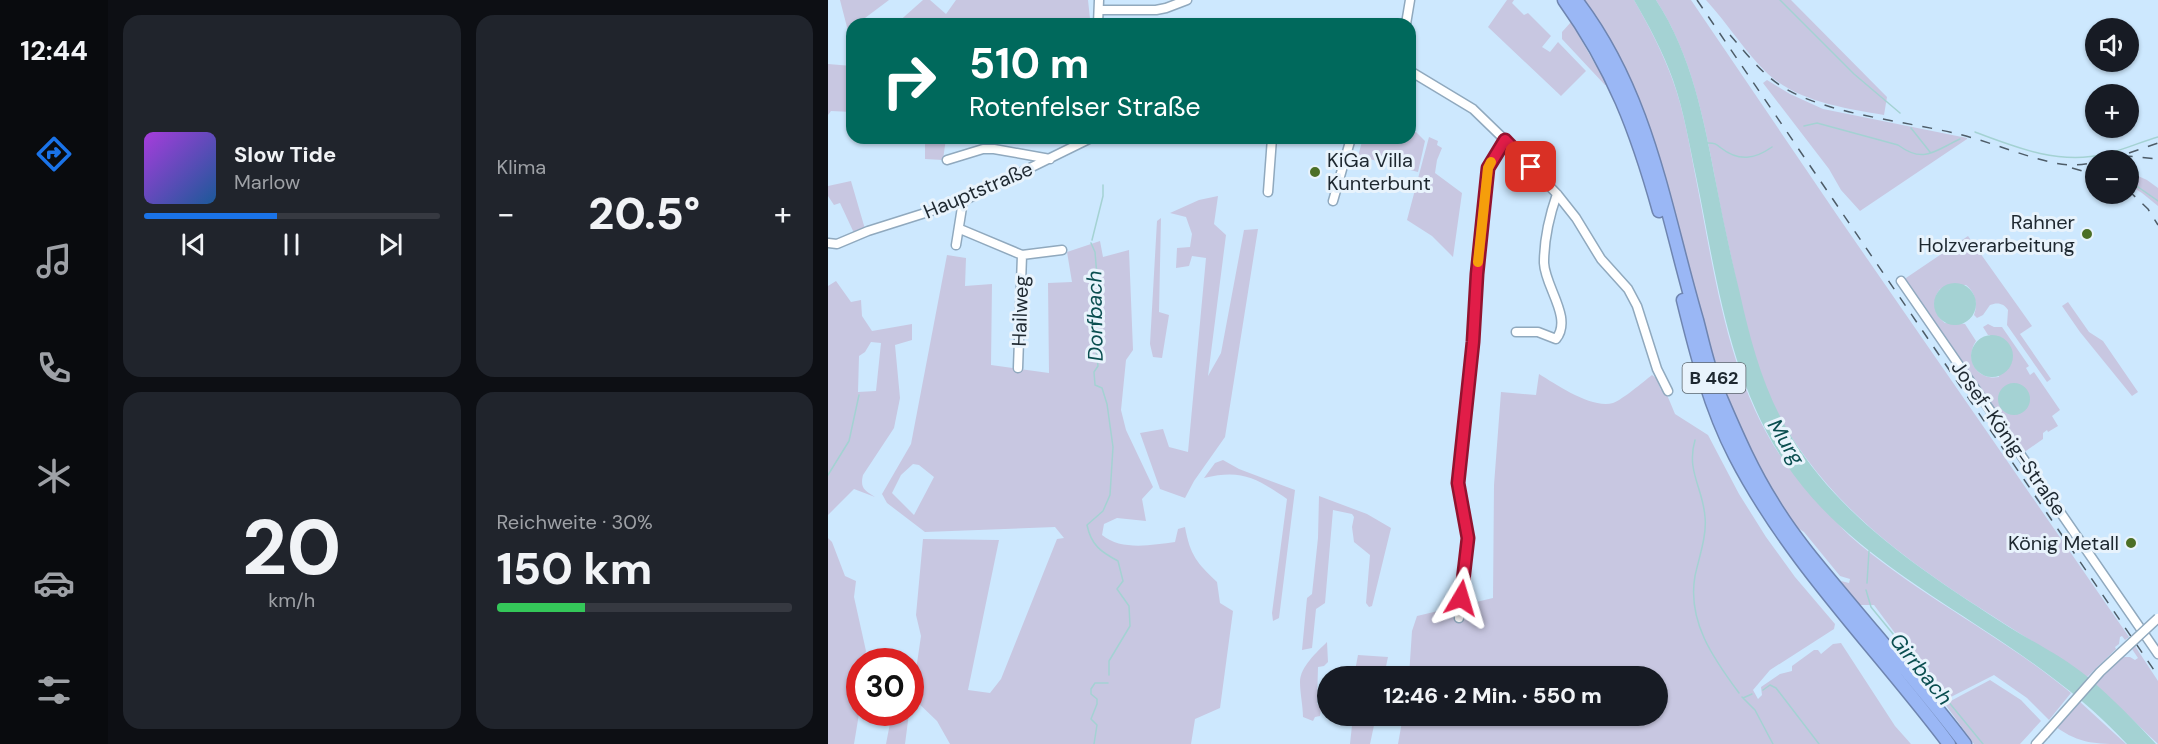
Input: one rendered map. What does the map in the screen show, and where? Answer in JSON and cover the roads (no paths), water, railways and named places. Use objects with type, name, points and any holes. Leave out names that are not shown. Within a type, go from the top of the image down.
[{"type":"highway","name":"B 462","points":[[1564,0],[1604,64],[1633,126],[1665,231],[1699,362],[1733,454],[1764,509],[1803,564],[1918,702],[1949,744]]},
{"type":"highway","name":"B 462","points":[[1576,0],[1614,58],[1634,102],[1651,148],[1692,306],[1716,386],[1745,452],[1773,504],[1817,564],[1965,744]]},
{"type":"street","points":[[1099,0],[1099,18]]},
{"type":"street","points":[[1100,10],[1156,10],[1187,0]]},
{"type":"street","points":[[1408,18],[1410,0]]},
{"type":"street","points":[[1416,75],[1473,110],[1557,194],[1576,218],[1601,259],[1628,289],[1637,306],[1657,369],[1668,391]]},
{"type":"street","points":[[1459,618],[1468,538],[1458,483],[1473,342],[1477,274],[1488,168],[1505,140]]},
{"type":"street","name":"Hauptstraße","points":[[828,243],[837,244],[868,231],[963,201],[1079,144]]},
{"type":"street","points":[[1268,192],[1272,144]]},
{"type":"street","points":[[1333,201],[1349,144]]},
{"type":"street","points":[[948,160],[983,149],[1050,159]]},
{"type":"street","points":[[1516,332],[1538,332],[1556,339],[1562,329],[1561,315],[1550,290],[1544,266],[1549,215],[1557,194]]},
{"type":"street","points":[[956,245],[963,201]]},
{"type":"street","name":"Hailweg","points":[[960,229],[1022,255],[1062,250]]},
{"type":"street","name":"Hailweg","points":[[1018,368],[1022,255]]},
{"type":"street","name":"Josef-König-Straße","points":[[1901,281],[2158,654]]},
{"type":"street","points":[[2036,744],[2100,672],[2158,618]]},
{"type":"water","name":"Murg","points":[[1634,0],[1656,0],[1688,65],[1707,136],[1730,252],[1754,349],[1773,402],[1791,436],[1812,466],[1835,494],[1888,543],[1948,587],[2080,671],[2115,702],[2156,744],[2127,744],[2077,697],[2041,669],[1875,556],[1826,512],[1784,461],[1749,395],[1737,359],[1718,287],[1677,92],[1660,49]]},
{"type":"water","points":[[1955,283],[1963,284],[1970,289],[1975,296],[1975,312],[1970,319],[1963,324],[1955,325],[1947,324],[1940,319],[1935,312],[1934,304],[1935,296],[1940,289],[1947,284]]},
{"type":"water","points":[[1992,335],[2000,336],[2007,341],[2012,348],[2012,364],[2007,371],[2000,376],[1992,377],[1984,376],[1977,371],[1972,364],[1971,356],[1972,348],[1977,341],[1984,336]]},
{"type":"water","points":[[2014,383],[2025,388],[2030,399],[2025,410],[2014,415],[2003,410],[1998,399],[2003,388]]},
{"type":"waterway","points":[[1780,0],[1854,74],[1900,113]]},
{"type":"waterway","points":[[1804,126],[1817,123],[1898,145],[1907,151],[1922,155],[1960,139]]},
{"type":"waterway","points":[[1911,128],[1930,152]]},
{"type":"waterway","points":[[1975,132],[2023,149],[2072,157],[2105,154],[2158,137]]},
{"type":"waterway","points":[[1708,143],[1715,144],[1741,157],[1753,156],[1772,147]]},
{"type":"waterway","name":"Dorfbach","points":[[1092,240],[1103,196],[1103,185]]},
{"type":"waterway","points":[[2139,188],[2158,201]]},
{"type":"waterway","name":"Dorfbach","points":[[1091,243],[1095,252],[1098,288],[1094,337],[1098,366],[1094,372],[1095,385],[1102,388],[1107,404],[1113,447],[1110,495],[1103,511],[1087,525],[1091,538],[1098,547],[1118,561],[1123,581],[1117,589],[1129,606],[1130,626],[1109,661],[1109,675]]},
{"type":"waterway","points":[[828,475],[849,441],[859,395]]},
{"type":"waterway","points":[[1695,440],[1692,461],[1704,507],[1705,524],[1704,539],[1695,576],[1695,608],[1704,638],[1739,693]]},
{"type":"waterway","name":"Girrbach","points":[[1867,583],[1869,551]]},
{"type":"waterway","name":"Girrbach","points":[[1866,590],[1871,607],[1983,744]]},
{"type":"waterway","name":"Dorfbach","points":[[1094,744],[1097,725],[1091,719],[1097,699],[1091,694],[1091,689],[1095,683],[1108,683]]},
{"type":"waterway","points":[[1763,690],[1770,685],[1776,688],[1819,744]]},
{"type":"waterway","points":[[1743,698],[1752,694]]},
{"type":"waterway","points":[[1742,697],[1755,710],[1773,744]]},
{"type":"railway","points":[[1697,0],[2158,676]]},
{"type":"railway","points":[[1730,35],[1770,78],[1804,98],[1847,111],[1958,134],[2055,163],[2085,164]]},
{"type":"railway","points":[[2138,150],[2158,143]]},
{"type":"railway","points":[[2139,157],[2158,159]]},
{"type":"railway","points":[[2072,168],[2085,172]]},
{"type":"railway","points":[[2139,200],[2148,209],[2158,225]]},
{"type":"place","name":"KiGa Villa Kunterbunt","points":[[1315,172]]},
{"type":"place","name":"Rahner Holzverarbeitung","points":[[2087,234]]},
{"type":"place","name":"König Metall","points":[[2131,543]]}]
